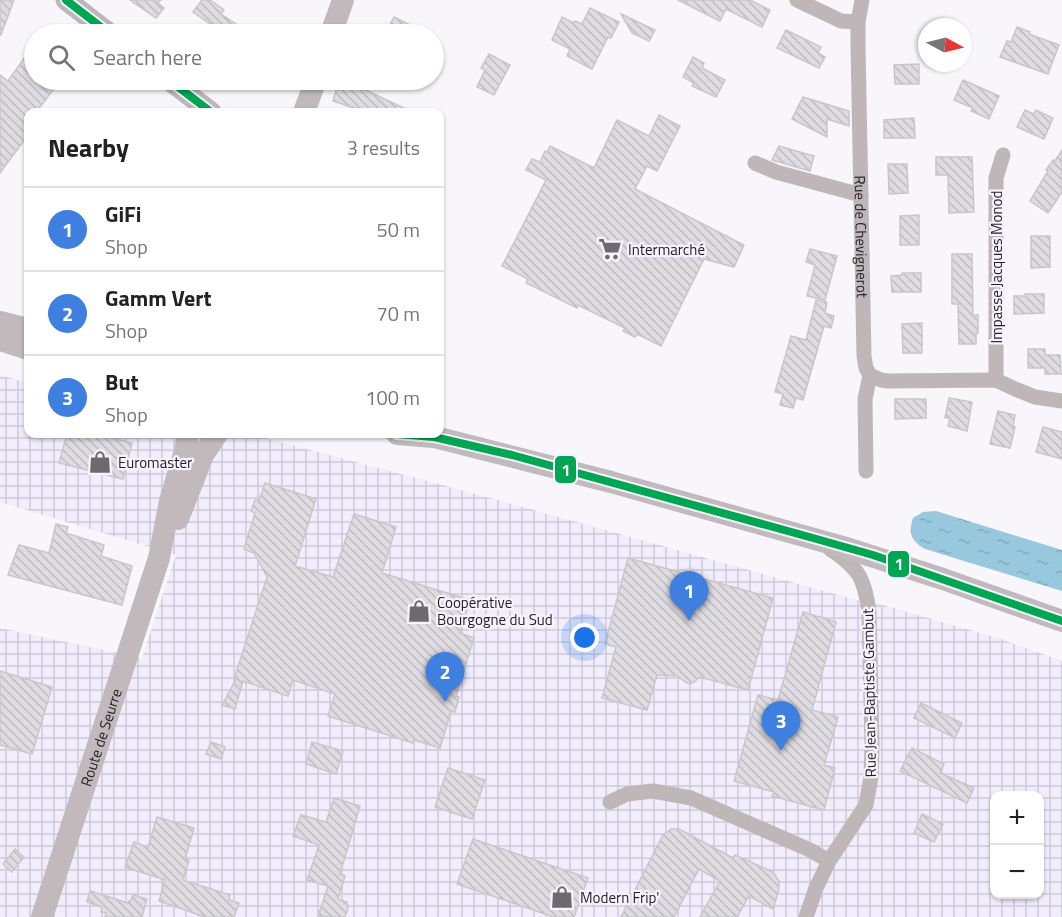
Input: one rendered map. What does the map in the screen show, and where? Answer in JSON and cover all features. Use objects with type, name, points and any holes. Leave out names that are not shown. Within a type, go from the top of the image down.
[{"type":"main road","points":[[66,0],[97,24]]},
{"type":"main road","points":[[335,24],[343,0]]},
{"type":"main road","points":[[182,90],[206,108]]},
{"type":"main road","points":[[306,108],[312,90]]},
{"type":"main road","points":[[0,322],[24,328]]},
{"type":"main road","points":[[0,340],[24,349]]},
{"type":"main road","name":"Route de Seurre","points":[[42,917],[159,558],[170,501],[187,438]]},
{"type":"main road","name":"Route de Seurre","points":[[159,558],[184,505],[203,455],[214,438]]},
{"type":"main road","points":[[441,438],[534,461],[813,538],[903,565],[1062,621]]},
{"type":"street","points":[[798,0],[841,21],[858,22]]},
{"type":"street","name":"Rue de Chevignerot","points":[[862,0],[858,22],[864,356],[870,375],[865,399],[866,471]]},
{"type":"street","name":"Impasse Jacques Monod","points":[[996,380],[996,178],[1003,155]]},
{"type":"street","points":[[755,163],[776,172],[861,195]]},
{"type":"street","points":[[870,375],[888,381],[996,380],[1035,397],[1062,401]]},
{"type":"street","name":"Rue Jean-Baptiste Gambut","points":[[806,917],[829,861],[866,805],[871,777],[872,746],[869,612],[866,592],[858,572],[846,559],[813,538]]},
{"type":"street","points":[[610,802],[627,794],[653,791],[691,798],[810,850],[829,861]]},
{"type":"shaded area","points":[[0,375],[24,382],[24,438],[265,438],[469,492],[860,601],[876,603],[998,638],[1062,661],[1062,917],[0,917],[0,628],[142,658],[176,555],[0,502]]},
{"type":"water","points":[[936,511],[1062,550],[1062,591],[925,549],[912,536],[913,518],[923,512]]},
{"type":"building","points":[[0,0],[14,0],[1,35],[0,35]]},
{"type":"building","points":[[130,0],[161,0],[158,3],[164,8],[156,18]]},
{"type":"building","points":[[202,0],[210,0],[224,10],[221,14],[236,24],[210,24],[193,12]]},
{"type":"building","points":[[678,0],[750,0],[770,10],[762,27],[726,9],[720,21]]},
{"type":"building","points":[[590,8],[619,22],[611,38],[608,37],[592,69],[567,56],[570,49],[552,40],[562,17],[582,24]]},
{"type":"building","points":[[621,14],[655,30],[649,41],[632,33]]},
{"type":"building","points":[[394,17],[408,24],[390,24]]},
{"type":"building","points":[[1017,27],[1059,45],[1048,74],[1000,57],[1007,41],[1011,42]]},
{"type":"building","points":[[786,30],[821,47],[818,53],[825,57],[819,68],[777,48]]},
{"type":"building","points":[[489,54],[510,65],[494,95],[477,87],[485,70],[481,68]]},
{"type":"building","points":[[693,57],[704,63],[702,68],[725,80],[716,97],[692,86],[694,83],[683,77]]},
{"type":"building","points":[[24,58],[24,90],[53,90],[39,108],[24,108],[24,140],[0,173],[0,75],[8,81]]},
{"type":"building","points":[[918,64],[919,84],[895,84],[894,65]]},
{"type":"building","points":[[963,80],[999,96],[989,119],[971,111],[973,108],[954,100]]},
{"type":"building","points":[[336,90],[366,90],[404,108],[354,108],[333,101]]},
{"type":"building","points":[[803,97],[849,111],[849,126],[827,119],[827,137],[792,119]]},
{"type":"building","points":[[1025,110],[1034,114],[1036,110],[1053,118],[1044,139],[1017,127]]},
{"type":"building","name":"Intermarché","points":[[659,115],[680,126],[657,171],[647,166],[635,189],[744,245],[734,267],[704,259],[661,346],[637,334],[635,337],[623,331],[625,328],[526,283],[528,279],[502,266],[546,180],[526,170],[532,159],[540,162],[550,146],[594,168],[617,120],[649,136]]},
{"type":"building","points":[[914,118],[915,138],[884,138],[884,120]]},
{"type":"building","points":[[779,146],[814,156],[810,171],[772,160]]},
{"type":"building","points":[[1062,150],[1062,192],[1048,213],[1030,201],[1048,171],[1046,170]]},
{"type":"building","points":[[936,157],[972,157],[974,212],[949,213],[948,175],[936,175]]},
{"type":"building","points":[[888,164],[907,164],[908,193],[889,194]]},
{"type":"building","points":[[919,215],[919,245],[900,245],[900,216]]},
{"type":"building","points":[[1031,236],[1050,236],[1050,267],[1031,268]]},
{"type":"building","points":[[810,249],[837,256],[825,300],[807,296],[815,265],[806,262]]},
{"type":"building","points":[[952,254],[972,254],[973,315],[978,315],[976,344],[959,344],[958,304],[952,304]]},
{"type":"building","points":[[902,273],[921,273],[921,292],[892,292],[891,276],[902,275]]},
{"type":"building","points":[[1025,294],[1044,294],[1044,313],[1014,314],[1014,296],[1025,296]]},
{"type":"building","points":[[816,300],[827,302],[825,313],[834,316],[831,328],[824,326],[803,400],[796,398],[793,408],[780,405],[783,394],[775,392],[791,336],[806,340]]},
{"type":"building","points":[[922,323],[922,353],[903,353],[902,324]]},
{"type":"building","points":[[1028,349],[1045,349],[1045,355],[1060,355],[1061,374],[1045,374],[1045,368],[1028,368]]},
{"type":"building","points":[[949,398],[972,402],[967,431],[948,426],[950,418],[945,418]]},
{"type":"building","points":[[895,399],[926,399],[926,418],[895,419]]},
{"type":"building","points":[[998,411],[1015,415],[1010,448],[990,444]]},
{"type":"building","points":[[1043,427],[1062,432],[1062,459],[1036,452]]},
{"type":"building","points":[[66,438],[111,438],[132,443],[123,479],[59,463]]},
{"type":"building","name":"Coopérative Bourgogne du Sud","points":[[265,483],[316,499],[295,566],[333,577],[354,514],[396,527],[382,573],[470,600],[460,633],[474,638],[456,696],[459,697],[455,712],[451,711],[440,748],[414,740],[413,743],[328,716],[335,694],[293,680],[288,696],[243,681],[235,709],[222,705],[236,679],[234,679],[267,577],[254,553],[244,549],[255,513],[251,511],[255,500],[259,501]]},
{"type":"building","points":[[56,524],[68,527],[66,533],[104,545],[101,556],[132,566],[122,605],[8,575],[19,545],[49,553]]},
{"type":"building","points":[[628,558],[773,598],[748,690],[700,677],[690,684],[678,676],[657,675],[647,710],[602,698],[616,647],[605,644]]},
{"type":"building","points":[[803,612],[836,622],[812,710],[838,717],[824,765],[835,768],[824,810],[772,796],[774,792],[734,781],[758,695],[778,700]]},
{"type":"building","points":[[0,671],[52,687],[32,754],[0,745]]},
{"type":"building","points":[[921,703],[962,723],[955,738],[914,718]]},
{"type":"building","points":[[211,742],[225,747],[221,759],[206,754]]},
{"type":"building","points":[[312,742],[343,751],[336,774],[306,764]]},
{"type":"building","points":[[912,748],[944,764],[940,773],[974,788],[967,803],[900,771]]},
{"type":"building","points":[[448,768],[485,780],[472,819],[435,807]]},
{"type":"building","points":[[334,798],[360,806],[340,874],[345,876],[338,899],[347,902],[348,908],[345,917],[318,917],[328,886],[307,880],[319,845],[293,836],[301,815],[326,822]]},
{"type":"building","points":[[922,814],[943,824],[934,842],[914,833]]},
{"type":"building","points":[[157,817],[194,828],[185,859],[189,860],[183,880],[230,895],[229,900],[239,903],[234,917],[205,917],[159,901],[165,880],[125,867],[134,842],[148,847]]},
{"type":"building","points":[[671,829],[679,829],[733,858],[735,855],[773,872],[779,881],[779,889],[773,909],[749,896],[737,917],[700,917],[720,881],[699,869],[674,917],[621,917],[663,835]]},
{"type":"building","points":[[473,839],[588,878],[574,917],[554,917],[457,884]]},
{"type":"building","points":[[15,849],[24,857],[12,872],[3,864]]},
{"type":"building","points":[[90,891],[128,903],[133,895],[147,899],[142,917],[105,917],[106,913],[101,912],[102,907],[87,902]]},
{"type":"transit line","name":"1","points":[[66,0],[97,24]]},
{"type":"transit line","name":"1","points":[[182,90],[206,108]]},
{"type":"transit line","name":"1","points":[[438,438],[512,455],[873,555],[1062,621]]},
{"type":"place","name":"Intermarché","points":[[610,249]]},
{"type":"place","name":"Euromaster","points":[[100,462]]},
{"type":"place","name":"Coopérative Bourgogne du Sud","points":[[419,611]]},
{"type":"place","name":"GiFi","points":[[689,621]]},
{"type":"place","name":"Gamm Vert","points":[[445,702]]},
{"type":"place","name":"But","points":[[781,751]]},
{"type":"place","name":"Modern Frip'","points":[[562,897]]}]
